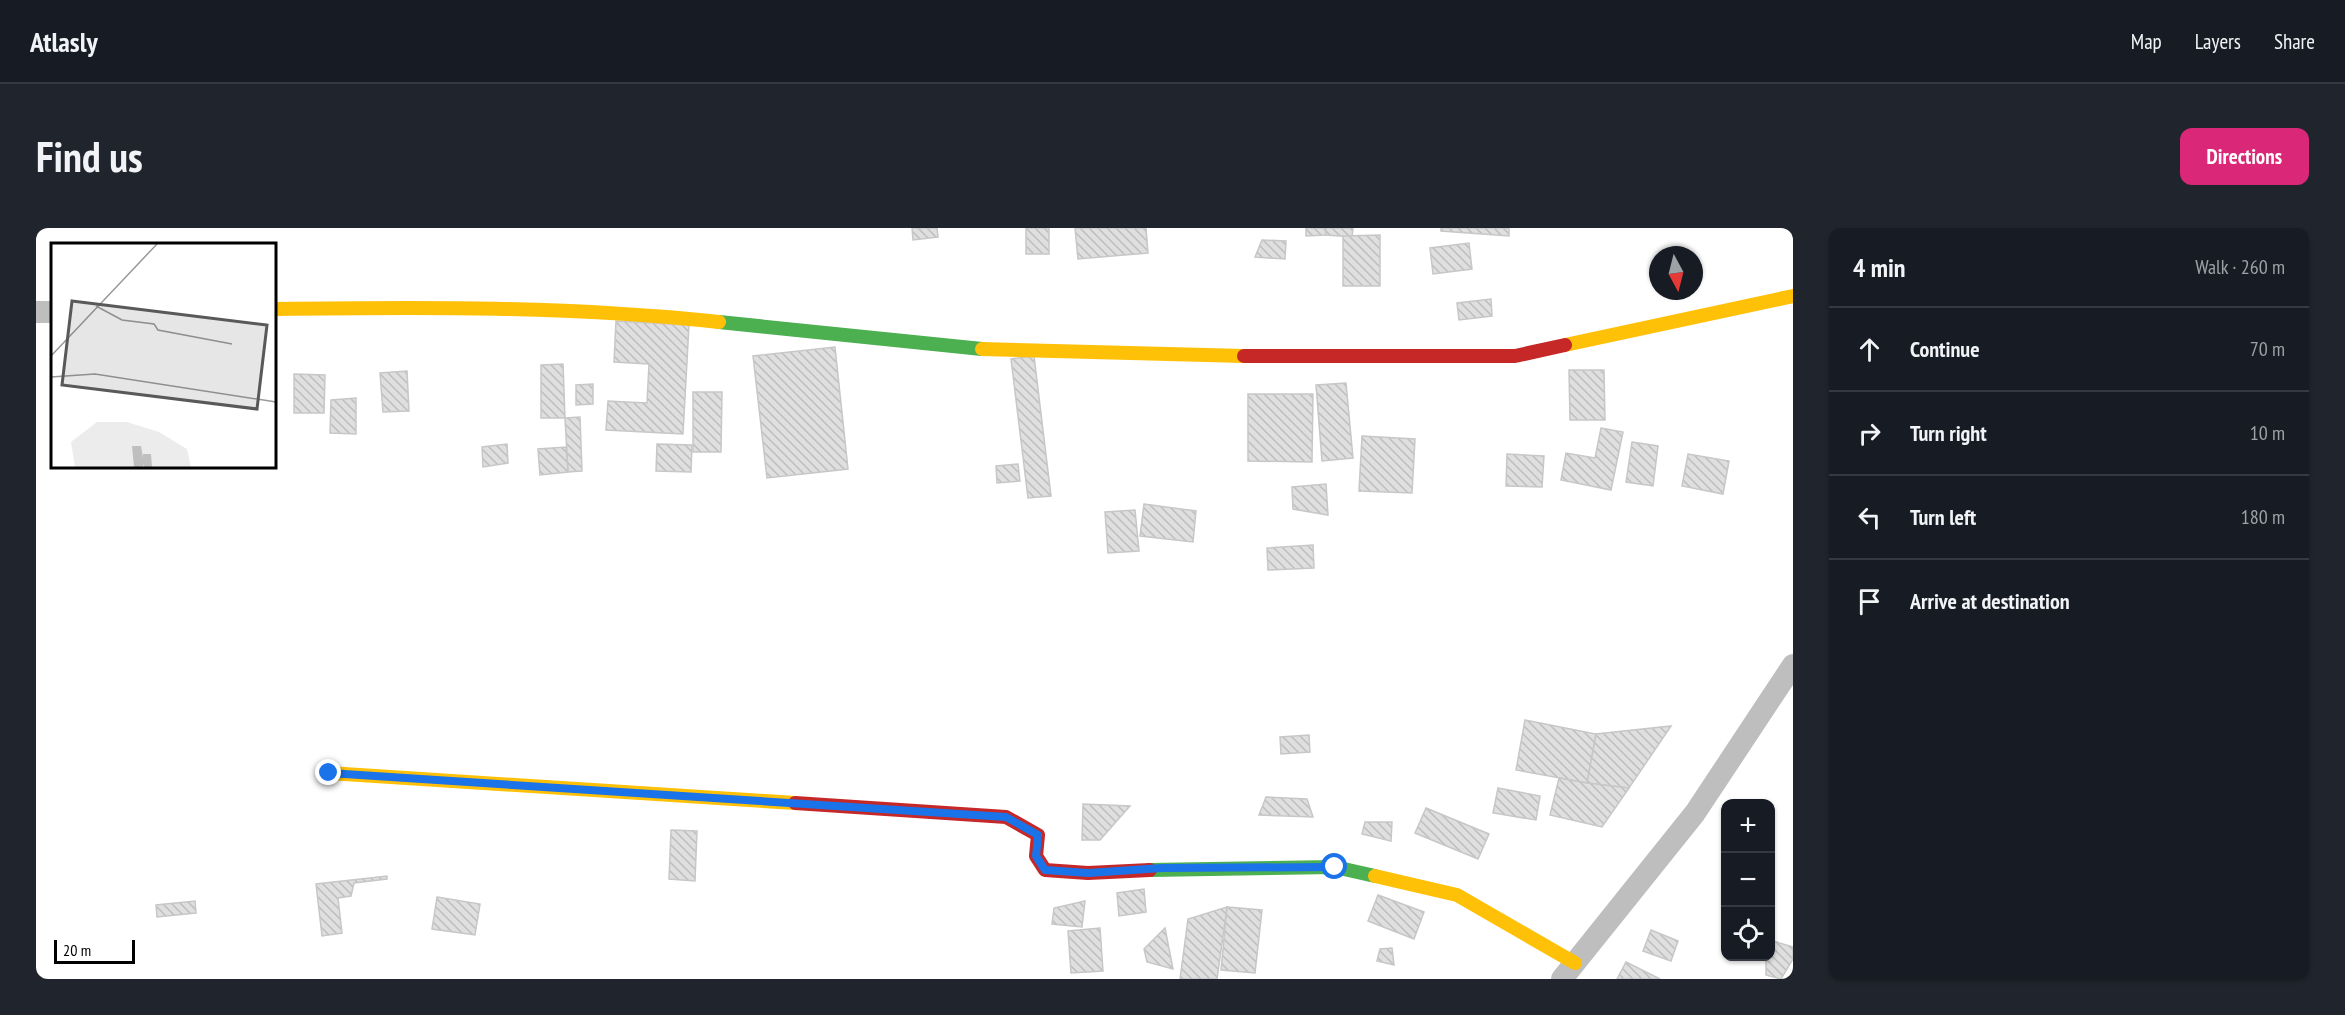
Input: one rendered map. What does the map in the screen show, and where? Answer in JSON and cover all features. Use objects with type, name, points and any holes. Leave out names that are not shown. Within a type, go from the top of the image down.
[{"type":"street","points":[[276,309],[410,307],[626,312],[997,351],[1320,358],[1515,356],[1793,296]]},
{"type":"street","points":[[329,773],[1006,817],[1038,835],[1036,856],[1045,870],[1088,873],[1162,868],[1335,867],[1457,895],[1568,971],[1695,813],[1793,665]]},
{"type":"building","points":[[912,228],[937,228],[938,237],[913,240]]},
{"type":"building","points":[[1026,228],[1049,228],[1049,254],[1026,254]]},
{"type":"building","points":[[1075,228],[1146,228],[1148,253],[1078,259]]},
{"type":"building","points":[[1306,228],[1325,228],[1326,235],[1306,236]]},
{"type":"building","points":[[1326,228],[1353,228],[1352,237],[1326,235]]},
{"type":"building","points":[[1441,228],[1509,228],[1509,236],[1441,231]]},
{"type":"building","points":[[1380,235],[1380,286],[1343,286],[1343,236]]},
{"type":"building","points":[[1262,240],[1286,241],[1285,259],[1255,257]]},
{"type":"building","points":[[1469,243],[1472,269],[1433,274],[1430,248]]},
{"type":"building","points":[[1491,299],[1492,316],[1459,320],[1457,303]]},
{"type":"building","points":[[616,321],[689,325],[683,434],[606,430],[608,401],[647,403],[649,364],[614,362]]},
{"type":"building","points":[[835,347],[848,469],[767,478],[753,356]]},
{"type":"building","points":[[1034,356],[1051,496],[1028,498],[1011,359]]},
{"type":"building","points":[[563,364],[565,418],[541,418],[541,365]]},
{"type":"building","points":[[1569,370],[1604,370],[1605,420],[1570,420]]},
{"type":"building","points":[[407,371],[409,411],[383,412],[380,373]]},
{"type":"building","points":[[294,374],[325,375],[324,413],[294,413]]},
{"type":"building","points":[[1346,383],[1353,458],[1322,461],[1316,385]]},
{"type":"building","points":[[593,384],[593,404],[576,405],[576,385]]},
{"type":"building","points":[[693,392],[722,392],[721,452],[693,452]]},
{"type":"building","points":[[1248,394],[1313,394],[1312,462],[1248,461]]},
{"type":"building","points":[[356,398],[356,434],[330,433],[331,400]]},
{"type":"building","points":[[580,417],[582,471],[568,472],[565,418]]},
{"type":"building","points":[[1601,428],[1623,432],[1611,490],[1561,480],[1566,453],[1595,458]]},
{"type":"building","points":[[1362,436],[1415,439],[1412,493],[1359,491]]},
{"type":"building","points":[[1632,442],[1658,446],[1653,486],[1626,482]]},
{"type":"building","points":[[507,444],[508,463],[483,467],[482,447]]},
{"type":"building","points":[[657,444],[692,445],[691,472],[656,471]]},
{"type":"building","points":[[566,447],[568,472],[540,475],[538,449]]},
{"type":"building","points":[[1507,454],[1544,456],[1542,487],[1506,486]]},
{"type":"building","points":[[1688,454],[1729,461],[1723,494],[1682,486]]},
{"type":"building","points":[[1018,464],[1020,481],[997,483],[996,466]]},
{"type":"building","points":[[1326,484],[1328,515],[1293,509],[1292,487]]},
{"type":"building","points":[[1144,504],[1196,511],[1193,542],[1140,536]]},
{"type":"building","points":[[1135,510],[1139,551],[1108,553],[1105,512]]},
{"type":"building","points":[[1313,545],[1314,568],[1268,570],[1267,548]]},
{"type":"building","points":[[1525,720],[1596,734],[1587,783],[1516,770]]},
{"type":"building","points":[[1671,726],[1629,788],[1587,783],[1596,734]]},
{"type":"building","points":[[1309,735],[1310,752],[1281,754],[1280,737]]},
{"type":"building","points":[[1559,778],[1629,788],[1602,827],[1550,815]]},
{"type":"building","points":[[1498,788],[1540,796],[1536,820],[1493,813]]},
{"type":"building","points":[[1266,797],[1307,799],[1313,817],[1259,815]]},
{"type":"building","points":[[1083,804],[1130,806],[1100,840],[1082,840]]},
{"type":"building","points":[[1426,808],[1489,834],[1478,859],[1415,833]]},
{"type":"building","points":[[1365,822],[1392,822],[1391,841],[1362,834]]},
{"type":"building","points":[[671,830],[697,831],[695,881],[669,879]]},
{"type":"building","points":[[387,876],[387,879],[354,883],[351,896],[338,898],[342,933],[322,936],[316,884]]},
{"type":"building","points":[[1144,889],[1146,912],[1119,916],[1117,893]]},
{"type":"building","points":[[1378,895],[1424,912],[1414,939],[1368,921]]},
{"type":"building","points":[[437,897],[480,904],[475,935],[432,929]]},
{"type":"building","points":[[195,901],[196,913],[157,917],[156,905]]},
{"type":"building","points":[[1085,901],[1082,927],[1052,924],[1054,908]]},
{"type":"building","points":[[1227,907],[1262,910],[1255,973],[1221,970]]},
{"type":"building","points":[[1227,907],[1217,979],[1180,979],[1188,919]]},
{"type":"building","points":[[1100,928],[1103,971],[1071,973],[1068,931]]},
{"type":"building","points":[[1165,928],[1173,969],[1147,962],[1144,949]]},
{"type":"building","points":[[1651,930],[1678,941],[1671,961],[1643,951]]},
{"type":"building","points":[[1775,942],[1793,947],[1793,959],[1781,979],[1766,975],[1766,961],[1775,961]]},
{"type":"building","points":[[1392,948],[1394,965],[1377,961],[1380,949]]},
{"type":"building","points":[[1626,962],[1660,979],[1617,979]]},
{"type":"traffic: fast","points":[[719,322],[982,349]]},
{"type":"traffic: fast","points":[[1150,870],[1335,867],[1375,876]]},
{"type":"traffic: slow","points":[[1565,345],[1793,296]]},
{"type":"traffic: slow","points":[[276,309],[552,310],[719,322]]},
{"type":"traffic: slow","points":[[982,349],[1244,356]]},
{"type":"traffic: slow","points":[[329,773],[795,803]]},
{"type":"traffic: slow","points":[[1375,876],[1457,895],[1575,963]]},
{"type":"traffic: jam","points":[[1244,356],[1515,356],[1565,345]]},
{"type":"traffic: jam","points":[[795,803],[1006,817],[1038,835],[1036,856],[1045,870],[1088,873],[1150,870]]},
{"type":"route","points":[[329,773],[1006,817],[1038,835],[1036,856],[1045,870],[1088,873],[1162,868],[1335,867]]}]
